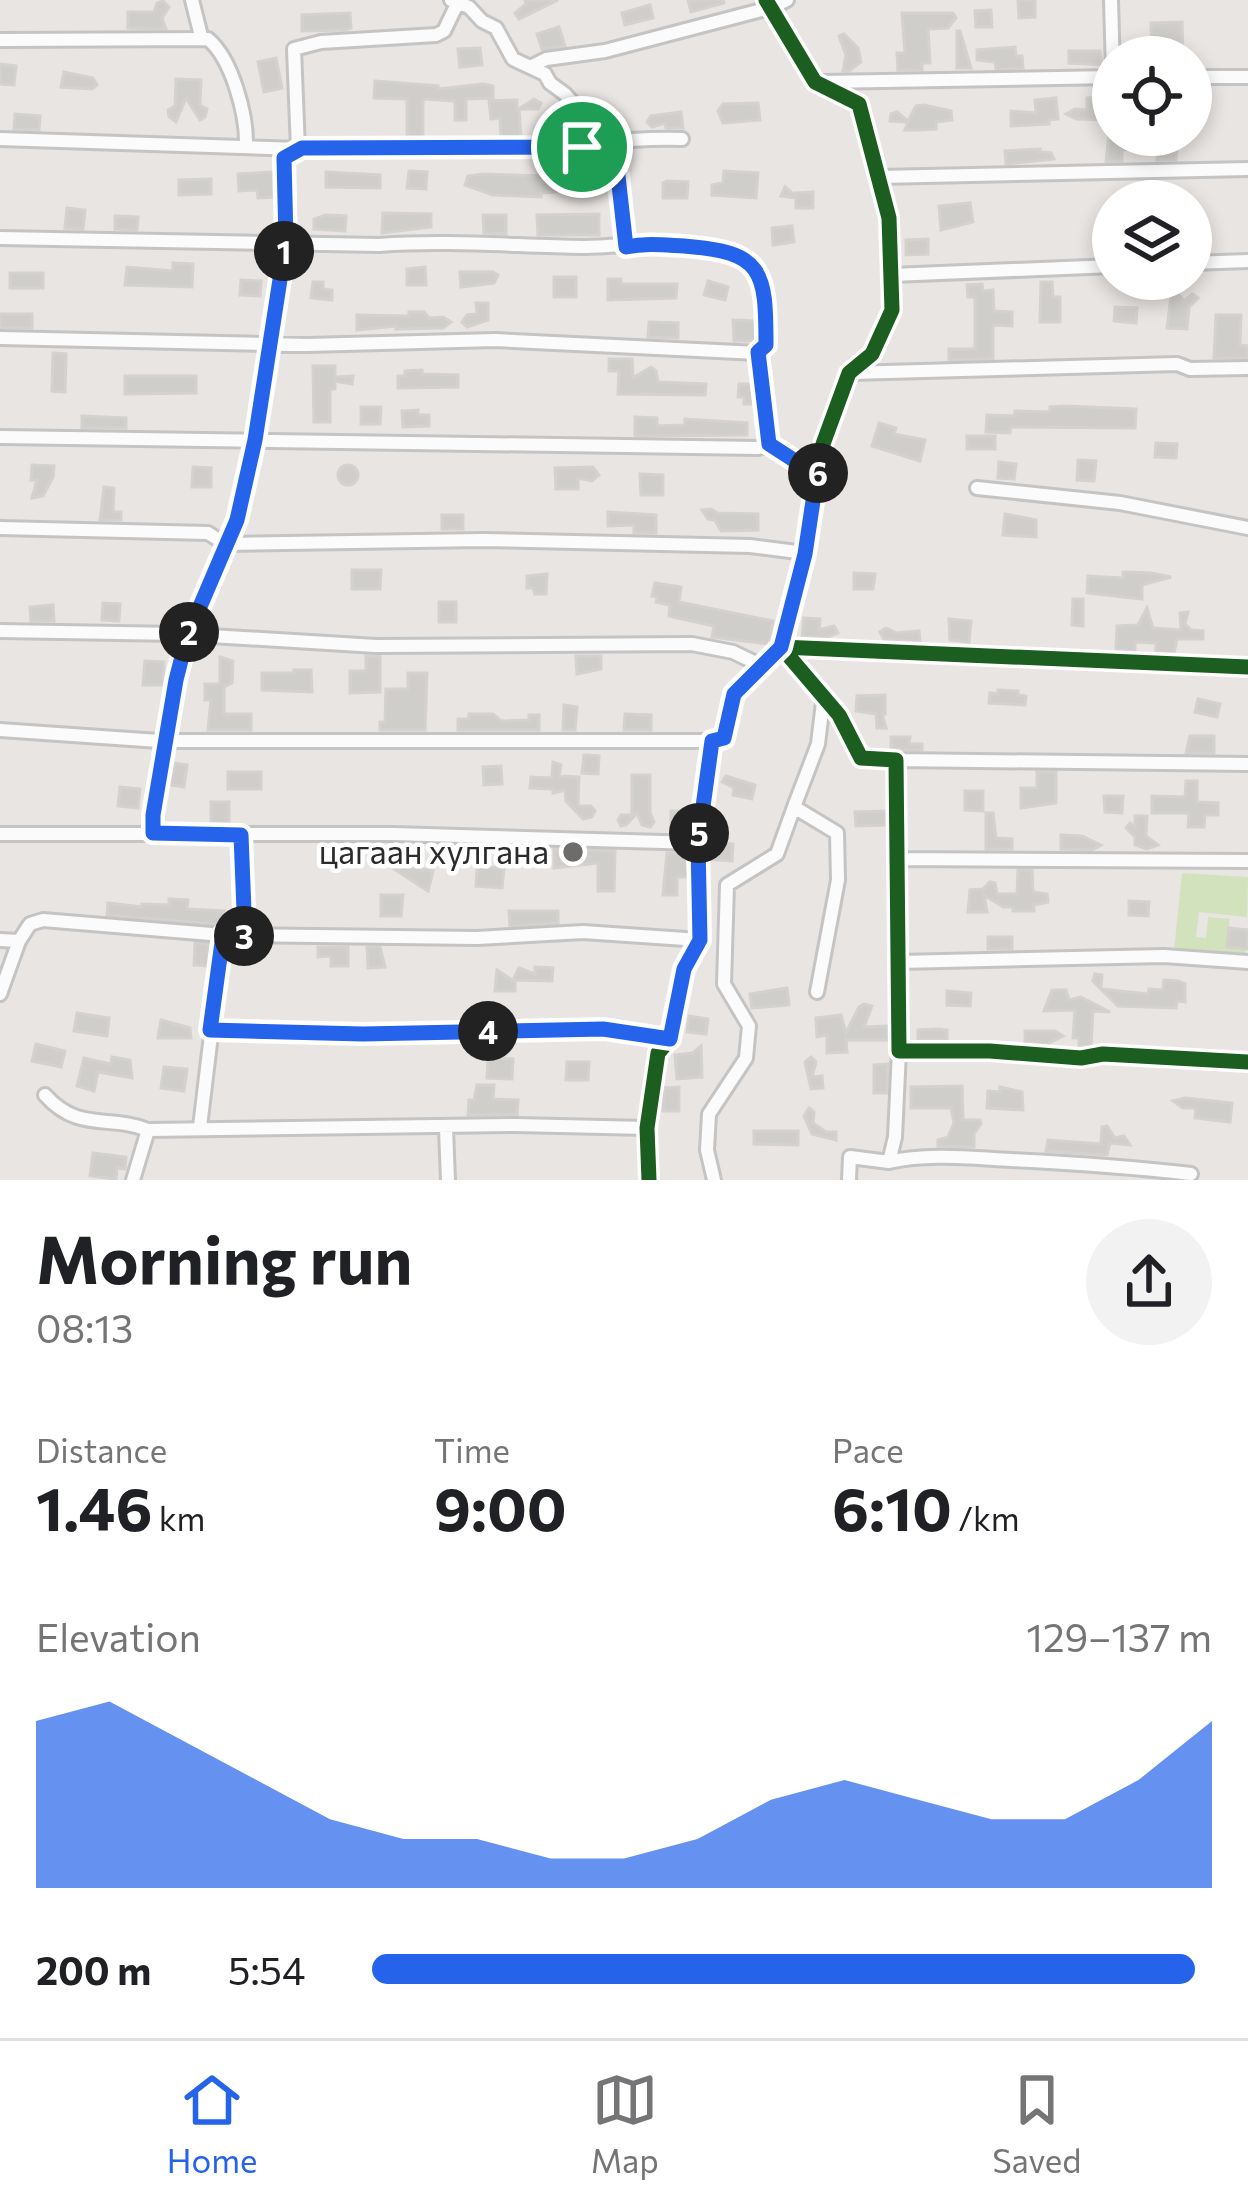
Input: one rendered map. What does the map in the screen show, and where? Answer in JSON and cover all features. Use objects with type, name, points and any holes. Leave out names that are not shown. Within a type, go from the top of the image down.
[{"type":"street","points":[[192,0],[201,36],[218,47],[225,63],[246,146]]},
{"type":"street","points":[[530,67],[546,59],[605,51],[787,0]]},
{"type":"street","points":[[1111,0],[1112,36]]},
{"type":"street","points":[[298,149],[294,49],[321,42],[436,35],[444,31],[456,1],[496,28],[513,59],[545,74],[607,142],[616,158],[626,247]]},
{"type":"street","points":[[0,730],[167,738],[724,738],[734,694],[781,647],[805,554],[818,468],[849,373],[872,354],[892,310],[890,218],[859,104],[815,82],[770,4]]},
{"type":"street","points":[[0,40],[201,36]]},
{"type":"street","points":[[815,82],[1092,75]]},
{"type":"street","points":[[1212,77],[1248,76]]},
{"type":"street","points":[[0,139],[298,149],[582,147],[596,140],[682,140]]},
{"type":"street","points":[[153,833],[187,637],[237,520],[255,440],[286,241],[284,158],[298,149]]},
{"type":"street","points":[[879,177],[1248,169]]},
{"type":"street","points":[[0,238],[379,244],[442,240],[626,247],[651,242],[716,247],[741,257],[759,275],[766,345],[758,352],[495,340],[377,345],[0,338]]},
{"type":"street","points":[[1212,262],[1248,261]]},
{"type":"street","points":[[892,275],[1092,267]]},
{"type":"street","points":[[758,352],[769,444]]},
{"type":"street","points":[[849,373],[1177,364],[1190,370],[1248,368]]},
{"type":"street","points":[[0,437],[759,448],[769,444]]},
{"type":"street","points":[[769,444],[806,468],[818,468]]},
{"type":"street","points":[[977,488],[1120,502],[1248,528]]},
{"type":"street","points":[[0,528],[208,533],[226,544],[483,540],[750,546],[805,554]]},
{"type":"street","points":[[0,632],[376,646],[692,644],[733,652],[762,666]]},
{"type":"street","points":[[781,647],[1248,667]]},
{"type":"street","points":[[781,647],[824,694],[861,758],[1248,764]]},
{"type":"street","points":[[714,1180],[707,1150],[709,1114],[746,1058],[749,1026],[724,984],[728,885],[777,854],[818,744],[824,694]]},
{"type":"street","points":[[649,1180],[647,1128],[658,1053],[670,1039],[684,969],[700,940],[698,843],[712,741]]},
{"type":"street","points":[[889,1162],[896,1137],[899,1051],[896,760]]},
{"type":"street","points":[[794,807],[837,833],[838,880],[818,992]]},
{"type":"street","points":[[0,834],[393,834],[698,843]]},
{"type":"street","points":[[241,835],[245,936]]},
{"type":"street","points":[[898,859],[1248,861]]},
{"type":"street","points":[[0,994],[19,941],[30,924],[43,920],[245,936],[477,938],[583,932],[700,940]]},
{"type":"street","points":[[200,1127],[223,935]]},
{"type":"street","points":[[0,940],[19,941]]},
{"type":"street","points":[[898,962],[1165,956],[1248,962]]},
{"type":"street","points":[[210,1030],[363,1034],[603,1029],[670,1039]]},
{"type":"street","points":[[899,1051],[1248,1062]]},
{"type":"street","points":[[45,1095],[75,1119],[148,1130],[647,1128]]},
{"type":"street","points":[[446,1129],[448,1180]]},
{"type":"street","points":[[133,1180],[148,1130]]},
{"type":"street","points":[[849,1180],[850,1157],[889,1162],[910,1157],[977,1158],[1191,1174]]},
{"type":"green space","points":[[1182,873],[1248,877],[1247,917],[1199,912],[1196,937],[1206,938],[1208,917],[1230,919],[1226,948],[1245,950],[1248,958],[1174,951]]},
{"type":"building","points":[[525,0],[558,0],[519,19],[515,13]]},
{"type":"building","points":[[688,0],[723,0],[724,3],[691,12]]},
{"type":"building","points":[[1018,0],[1035,0],[1035,17],[1019,18]]},
{"type":"building","points":[[163,1],[169,7],[162,18],[166,29],[128,28],[128,12],[154,12]]},
{"type":"building","points":[[650,5],[653,18],[625,25],[622,13]]},
{"type":"building","points":[[991,10],[992,27],[976,27],[975,11]]},
{"type":"building","points":[[350,13],[351,28],[346,30],[302,31],[302,15]]},
{"type":"building","points":[[902,13],[953,13],[956,18],[948,28],[928,29],[930,63],[922,63],[922,70],[898,70],[897,53],[905,53]]},
{"type":"building","points":[[1182,22],[1182,36],[1151,36],[1151,23]]},
{"type":"building","points":[[559,27],[565,46],[542,49],[537,34]]},
{"type":"building","points":[[960,31],[971,68],[957,68]]},
{"type":"building","points":[[844,34],[858,48],[861,62],[849,71],[843,71],[846,55],[839,36]]},
{"type":"building","points":[[1015,47],[1023,68],[996,69],[995,62],[977,60],[977,50]]},
{"type":"building","points":[[480,48],[482,65],[460,67],[458,49]]},
{"type":"building","points":[[1069,51],[1092,51],[1092,64],[1069,63]]},
{"type":"building","points":[[276,58],[282,88],[264,92],[258,62]]},
{"type":"building","points":[[0,64],[16,66],[14,85],[0,84]]},
{"type":"building","points":[[64,72],[93,78],[97,85],[92,89],[61,87]]},
{"type":"building","points":[[176,79],[201,80],[200,105],[207,109],[205,117],[200,120],[186,98],[176,122],[169,117],[168,110],[175,106]]},
{"type":"building","points":[[375,81],[438,89],[483,84],[493,86],[493,98],[466,99],[466,120],[455,120],[455,101],[423,99],[423,137],[407,137],[407,99],[374,98]]},
{"type":"building","points":[[1056,98],[1058,119],[1049,124],[1011,126],[1011,111],[1036,113],[1035,100]]},
{"type":"building","points":[[1087,98],[1092,98],[1092,119],[1066,114],[1087,110]]},
{"type":"building","points":[[534,99],[541,103],[538,109],[519,109],[521,137],[501,137],[500,118],[491,119],[489,101],[517,100],[517,110]]},
{"type":"building","points":[[758,103],[760,120],[723,123],[718,111],[723,104]]},
{"type":"building","points":[[916,106],[951,111],[952,120],[936,122],[936,129],[919,130],[905,130],[908,122],[890,121],[897,112],[908,121]]},
{"type":"building","points":[[681,112],[683,128],[666,128],[665,123],[652,127],[647,122],[651,116]]},
{"type":"building","points":[[15,114],[40,116],[39,130],[14,129]]},
{"type":"building","points":[[1040,149],[1054,159],[1006,164],[1005,151]]},
{"type":"building","points":[[409,171],[427,172],[426,189],[407,188]]},
{"type":"building","points":[[724,171],[758,173],[756,198],[712,195],[712,185],[723,183]]},
{"type":"building","points":[[273,172],[274,197],[258,198],[257,190],[239,191],[238,174]]},
{"type":"building","points":[[326,172],[380,175],[380,188],[326,187]]},
{"type":"building","points":[[468,176],[541,176],[541,181],[556,181],[559,188],[541,197],[493,195],[465,185]]},
{"type":"building","points":[[211,179],[211,194],[179,195],[179,180]]},
{"type":"building","points":[[667,181],[688,182],[687,198],[663,198]]},
{"type":"building","points":[[785,187],[796,196],[813,192],[813,208],[796,208],[796,198],[781,196]]},
{"type":"building","points":[[970,203],[973,222],[941,230],[939,206]]},
{"type":"building","points":[[67,208],[85,210],[83,229],[65,228]]},
{"type":"building","points":[[383,213],[431,214],[431,227],[382,233]]},
{"type":"building","points":[[599,214],[599,235],[538,235],[537,215]]},
{"type":"building","points":[[483,215],[506,215],[506,234],[484,233]]},
{"type":"building","points":[[115,216],[138,217],[137,230],[115,229]]},
{"type":"building","points":[[346,216],[345,231],[314,229],[314,219]]},
{"type":"building","points":[[792,226],[794,242],[773,245],[772,228]]},
{"type":"building","points":[[928,239],[928,254],[906,255],[906,240]]},
{"type":"building","points":[[173,263],[193,264],[192,287],[125,285],[127,267],[173,271]]},
{"type":"building","points":[[425,267],[426,285],[407,285],[407,269]]},
{"type":"building","points":[[460,272],[498,275],[494,283],[461,287]]},
{"type":"building","points":[[10,273],[43,273],[43,288],[10,288]]},
{"type":"building","points":[[554,277],[576,277],[576,297],[554,297]]},
{"type":"building","points":[[608,279],[621,279],[621,284],[677,284],[676,298],[608,300]]},
{"type":"building","points":[[241,280],[261,281],[260,296],[240,295]]},
{"type":"building","points":[[708,281],[728,287],[725,300],[704,295]]},
{"type":"building","points":[[313,282],[323,282],[323,289],[332,290],[332,300],[311,298]]},
{"type":"building","points":[[1041,282],[1052,282],[1053,297],[1060,297],[1060,322],[1040,322]]},
{"type":"building","points":[[982,284],[983,291],[993,290],[994,311],[1012,312],[1012,326],[993,325],[993,359],[949,360],[949,349],[975,349],[975,297],[968,297],[967,285]]},
{"type":"building","points":[[1170,300],[1196,300],[1189,307],[1187,329],[1167,328]]},
{"type":"building","points":[[476,303],[488,303],[488,320],[467,327],[462,322],[467,315],[477,314]]},
{"type":"building","points":[[1115,307],[1137,308],[1136,323],[1114,321]]},
{"type":"building","points":[[409,312],[451,322],[443,328],[357,330],[357,315],[409,316]]},
{"type":"building","points":[[0,314],[32,314],[32,328],[0,328]]},
{"type":"building","points":[[1216,315],[1241,315],[1240,345],[1248,346],[1248,358],[1214,358]]},
{"type":"building","points":[[733,320],[755,321],[756,341],[734,341]]},
{"type":"building","points":[[649,322],[678,323],[678,338],[648,337]]},
{"type":"building","points":[[53,353],[66,354],[65,392],[52,391]]},
{"type":"building","points":[[609,359],[632,359],[633,378],[651,367],[658,382],[706,384],[705,395],[618,394],[619,371],[609,371]]},
{"type":"building","points":[[313,366],[335,366],[335,377],[353,376],[352,384],[335,381],[335,389],[330,389],[330,422],[314,422]]},
{"type":"building","points":[[422,370],[422,374],[458,375],[458,387],[398,388],[398,376]]},
{"type":"building","points":[[125,376],[196,376],[196,393],[125,394]]},
{"type":"building","points":[[739,384],[754,384],[755,404],[744,404],[744,397],[738,397]]},
{"type":"building","points":[[361,407],[381,407],[380,424],[361,424]]},
{"type":"building","points":[[1050,407],[1136,409],[1135,428],[1011,427],[1010,433],[986,432],[987,415],[1050,412]]},
{"type":"building","points":[[418,410],[418,415],[429,415],[429,426],[403,427],[402,411]]},
{"type":"building","points":[[82,416],[126,418],[126,428],[82,428]]},
{"type":"building","points":[[635,417],[657,418],[657,426],[685,425],[685,419],[747,423],[747,435],[635,436]]},
{"type":"building","points":[[879,423],[896,428],[894,434],[925,440],[920,461],[872,446]]},
{"type":"building","points":[[967,436],[995,436],[995,449],[967,449]]},
{"type":"building","points":[[1156,443],[1177,444],[1176,458],[1155,457]]},
{"type":"building","points":[[1078,460],[1096,461],[1094,481],[1077,480]]},
{"type":"building","points":[[999,462],[1016,464],[1014,479],[998,478]]},
{"type":"building","points":[[32,465],[54,466],[43,496],[32,498],[37,480],[31,480]]},
{"type":"building","points":[[348,465],[358,475],[348,485],[338,475]]},
{"type":"building","points":[[193,467],[211,468],[211,487],[192,487]]},
{"type":"building","points":[[593,467],[599,475],[592,481],[578,478],[578,489],[556,489],[555,468]]},
{"type":"building","points":[[640,474],[663,475],[663,495],[641,495]]},
{"type":"building","points":[[104,487],[114,488],[113,512],[121,512],[121,520],[100,520]]},
{"type":"building","points":[[702,510],[758,514],[758,530],[721,531]]},
{"type":"building","points":[[608,512],[656,515],[656,533],[634,533],[634,525],[608,526]]},
{"type":"building","points":[[1005,514],[1036,520],[1036,537],[1003,535]]},
{"type":"building","points":[[442,515],[463,515],[463,529],[442,529]]},
{"type":"building","points":[[352,570],[381,570],[380,589],[352,589]]},
{"type":"building","points":[[1123,572],[1171,577],[1142,585],[1142,599],[1087,593],[1088,576],[1123,578]]},
{"type":"building","points":[[854,573],[875,574],[873,589],[854,589]]},
{"type":"building","points":[[547,574],[546,594],[527,588],[527,576]]},
{"type":"building","points":[[655,583],[681,587],[679,602],[773,621],[769,644],[712,637],[714,626],[669,616],[670,605],[652,596]]},
{"type":"building","points":[[1073,599],[1083,599],[1083,626],[1072,625]]},
{"type":"building","points":[[439,602],[456,602],[456,622],[439,622]]},
{"type":"building","points":[[103,603],[120,604],[119,621],[102,620]]},
{"type":"building","points":[[53,605],[54,621],[31,621],[30,607]]},
{"type":"building","points":[[1147,608],[1153,628],[1181,630],[1180,613],[1188,612],[1185,624],[1203,631],[1203,639],[1177,639],[1174,653],[1156,653],[1156,643],[1135,642],[1135,651],[1116,650],[1117,626],[1138,625]]},
{"type":"building","points":[[804,618],[820,619],[819,630],[834,626],[838,633],[802,637]]},
{"type":"building","points":[[949,619],[971,621],[969,642],[950,640]]},
{"type":"building","points":[[886,628],[897,633],[919,631],[920,642],[884,639],[880,632]]},
{"type":"building","points":[[366,656],[380,656],[380,692],[350,693],[350,671],[366,671]]},
{"type":"building","points":[[576,656],[601,656],[601,669],[577,674]]},
{"type":"building","points":[[220,657],[233,661],[232,683],[224,687],[224,714],[251,714],[251,730],[208,730],[211,700],[205,700],[205,684],[220,684]]},
{"type":"building","points":[[145,661],[164,662],[163,685],[143,685]]},
{"type":"building","points":[[311,670],[312,692],[262,690],[262,673]]},
{"type":"building","points":[[408,673],[427,673],[425,730],[380,730],[380,722],[385,722],[386,689],[408,689]]},
{"type":"building","points":[[998,690],[1018,691],[1026,696],[1025,705],[989,703],[990,693],[998,694]]},
{"type":"building","points":[[885,695],[886,728],[877,728],[876,714],[856,711],[857,696]]},
{"type":"building","points":[[1198,699],[1220,704],[1217,717],[1195,712]]},
{"type":"building","points":[[564,705],[577,707],[575,730],[563,730]]},
{"type":"building","points":[[469,714],[493,714],[501,721],[539,715],[539,730],[458,730],[458,719],[469,719]]},
{"type":"building","points":[[625,714],[651,715],[651,730],[624,730]]},
{"type":"building","points":[[1190,736],[1214,736],[1214,753],[1186,753]]},
{"type":"building","points":[[891,737],[910,737],[909,744],[922,744],[922,750],[891,749]]},
{"type":"building","points":[[584,755],[599,756],[598,774],[582,773]]},
{"type":"building","points":[[553,762],[561,765],[559,776],[579,777],[578,806],[591,806],[592,817],[583,819],[566,801],[565,790],[553,793],[553,789],[530,788],[531,777],[552,778]]},
{"type":"building","points":[[174,763],[187,765],[184,787],[171,785]]},
{"type":"building","points":[[501,766],[502,784],[484,785],[483,767]]},
{"type":"building","points":[[228,772],[261,772],[261,789],[228,789]]},
{"type":"building","points":[[1037,772],[1056,772],[1056,803],[1021,808],[1021,788],[1037,788]]},
{"type":"building","points":[[632,775],[650,775],[654,822],[650,827],[642,825],[637,813],[626,825],[618,820],[621,815],[632,815]]},
{"type":"building","points":[[726,776],[755,785],[752,799],[733,795],[734,788],[722,782]]},
{"type":"building","points":[[1186,781],[1197,781],[1197,802],[1218,803],[1218,815],[1205,815],[1204,827],[1188,827],[1189,813],[1152,813],[1152,796],[1185,797]]},
{"type":"building","points":[[120,787],[140,789],[138,808],[118,806]]},
{"type":"building","points":[[965,791],[983,791],[983,811],[965,810]]},
{"type":"building","points":[[1104,796],[1123,796],[1122,813],[1105,812]]},
{"type":"building","points":[[211,802],[229,802],[229,824],[211,824]]},
{"type":"building","points":[[671,811],[691,811],[688,832],[671,832]]},
{"type":"building","points":[[886,811],[886,825],[856,826],[855,812]]},
{"type":"building","points":[[986,813],[993,813],[996,838],[1012,839],[1012,849],[986,849]]},
{"type":"building","points":[[1135,816],[1147,816],[1146,836],[1158,845],[1147,849],[1135,845],[1135,837],[1126,828],[1130,823],[1135,827]]},
{"type":"building","points":[[1061,835],[1082,836],[1101,845],[1092,850],[1061,849]]},
{"type":"building","points":[[708,841],[733,844],[732,861],[708,859]]},
{"type":"building","points":[[554,849],[615,851],[614,891],[598,891],[598,863],[554,868]]},
{"type":"building","points":[[667,853],[687,853],[688,877],[677,877],[677,895],[663,895]]},
{"type":"building","points":[[408,866],[433,871],[428,891],[394,869]]},
{"type":"building","points":[[477,867],[504,868],[502,888],[476,886]]},
{"type":"building","points":[[1018,870],[1032,870],[1033,892],[1047,894],[1048,902],[1034,905],[1034,911],[1013,911],[984,895],[987,912],[968,912],[970,890],[983,889],[990,882],[995,883],[997,894],[1017,894]]},
{"type":"building","points":[[381,895],[403,895],[401,916],[381,916]]},
{"type":"building","points":[[169,899],[188,900],[187,909],[224,911],[224,925],[107,915],[108,903],[142,907],[169,905]]},
{"type":"building","points":[[1129,901],[1149,902],[1148,916],[1129,915]]},
{"type":"building","points":[[509,911],[558,911],[558,923],[510,926]]},
{"type":"building","points":[[1229,928],[1248,930],[1248,949],[1227,947]]},
{"type":"building","points":[[988,937],[1012,937],[1012,949],[988,949]]},
{"type":"building","points":[[195,943],[209,944],[208,966],[194,965]]},
{"type":"building","points":[[318,947],[348,947],[348,966],[331,966],[331,956],[318,957]]},
{"type":"building","points":[[367,947],[380,947],[385,967],[368,968]]},
{"type":"building","points":[[535,967],[553,968],[552,981],[513,980],[519,968],[535,974]]},
{"type":"building","points":[[497,970],[515,982],[515,991],[495,991]]},
{"type":"building","points":[[1164,980],[1178,981],[1185,984],[1185,1002],[1177,1001],[1176,1008],[1118,1006],[1101,989],[1148,994],[1149,989],[1163,990]]},
{"type":"building","points":[[787,988],[789,1005],[752,1008],[750,994]]},
{"type":"building","points":[[1052,990],[1066,990],[1069,1000],[1081,997],[1110,1012],[1093,1011],[1091,1045],[1079,1047],[1079,1038],[1073,1038],[1075,1010],[1044,1011]]},
{"type":"building","points":[[947,991],[971,993],[970,1006],[947,1005]]},
{"type":"building","points":[[864,1004],[872,1006],[864,1027],[888,1026],[888,1040],[846,1040],[847,1052],[827,1053],[827,1035],[817,1037],[816,1018],[841,1015],[846,1033]]},
{"type":"building","points":[[77,1013],[109,1018],[107,1036],[74,1031]]},
{"type":"building","points":[[689,1016],[708,1019],[706,1034],[687,1032]]},
{"type":"building","points":[[161,1020],[190,1028],[191,1038],[158,1038]]},
{"type":"building","points":[[918,1030],[947,1030],[947,1040],[918,1040]]},
{"type":"building","points":[[1025,1031],[1055,1031],[1063,1036],[1045,1045],[1025,1043]]},
{"type":"building","points":[[36,1044],[65,1051],[61,1067],[32,1061]]},
{"type":"building","points":[[701,1046],[702,1077],[677,1079],[675,1055],[693,1053]]},
{"type":"building","points":[[112,1057],[130,1060],[132,1078],[98,1072],[94,1091],[77,1086],[84,1058],[111,1064]]},
{"type":"building","points":[[811,1057],[816,1062],[812,1077],[822,1076],[823,1088],[811,1089],[805,1062]]},
{"type":"building","points":[[488,1058],[513,1059],[512,1079],[487,1078]]},
{"type":"building","points":[[567,1062],[589,1062],[588,1080],[566,1080]]},
{"type":"building","points":[[888,1064],[887,1093],[874,1093],[874,1065]]},
{"type":"building","points":[[164,1067],[187,1069],[184,1091],[161,1088]]},
{"type":"building","points":[[477,1085],[494,1085],[493,1099],[518,1100],[517,1115],[468,1115]]},
{"type":"building","points":[[962,1086],[963,1120],[980,1120],[981,1124],[974,1134],[974,1147],[938,1146],[954,1123],[951,1108],[911,1108],[911,1087]]},
{"type":"building","points":[[679,1087],[679,1111],[663,1111],[664,1088]]},
{"type":"building","points":[[1000,1087],[1022,1092],[1023,1110],[987,1108],[988,1091],[1000,1092]]},
{"type":"building","points":[[1173,1101],[1232,1103],[1230,1122],[1195,1118],[1196,1108],[1183,1108]]},
{"type":"building","points":[[809,1108],[814,1112],[813,1123],[826,1132],[836,1132],[836,1140],[812,1134],[804,1116]]},
{"type":"building","points":[[1107,1126],[1115,1138],[1124,1136],[1130,1145],[1110,1143],[1107,1155],[1046,1151],[1048,1140],[1101,1144],[1102,1127]]},
{"type":"building","points":[[754,1131],[798,1131],[798,1145],[754,1144]]},
{"type":"building","points":[[93,1153],[126,1157],[125,1169],[117,1168],[116,1179],[90,1176]]},
{"type":"cycle path","points":[[766,0],[815,82],[859,104],[889,218],[892,310],[872,354],[849,373],[823,444],[805,553],[781,647],[839,715],[861,758],[896,760],[899,1051],[1248,1062]]},
{"type":"cycle path","points":[[649,1180],[647,1128],[658,1053],[670,1039],[684,969],[700,940],[697,843],[712,741],[724,738],[734,694],[781,647],[1248,667]]},
{"type":"place","name":"цагаан хулгана","points":[[573,852]]},
{"type":"route","points":[[596,140],[607,142],[616,158],[626,247],[651,242],[716,247],[741,257],[759,275],[766,345],[758,352],[769,444],[806,468],[818,468],[805,554],[781,647],[734,694],[724,738],[712,741],[698,843],[700,940],[684,969],[670,1039],[560,1028],[363,1034],[210,1030],[223,935],[245,936],[241,835],[153,833],[153,815],[187,637],[237,520],[255,440],[286,241],[284,158],[302,148],[582,147],[596,140]]}]
